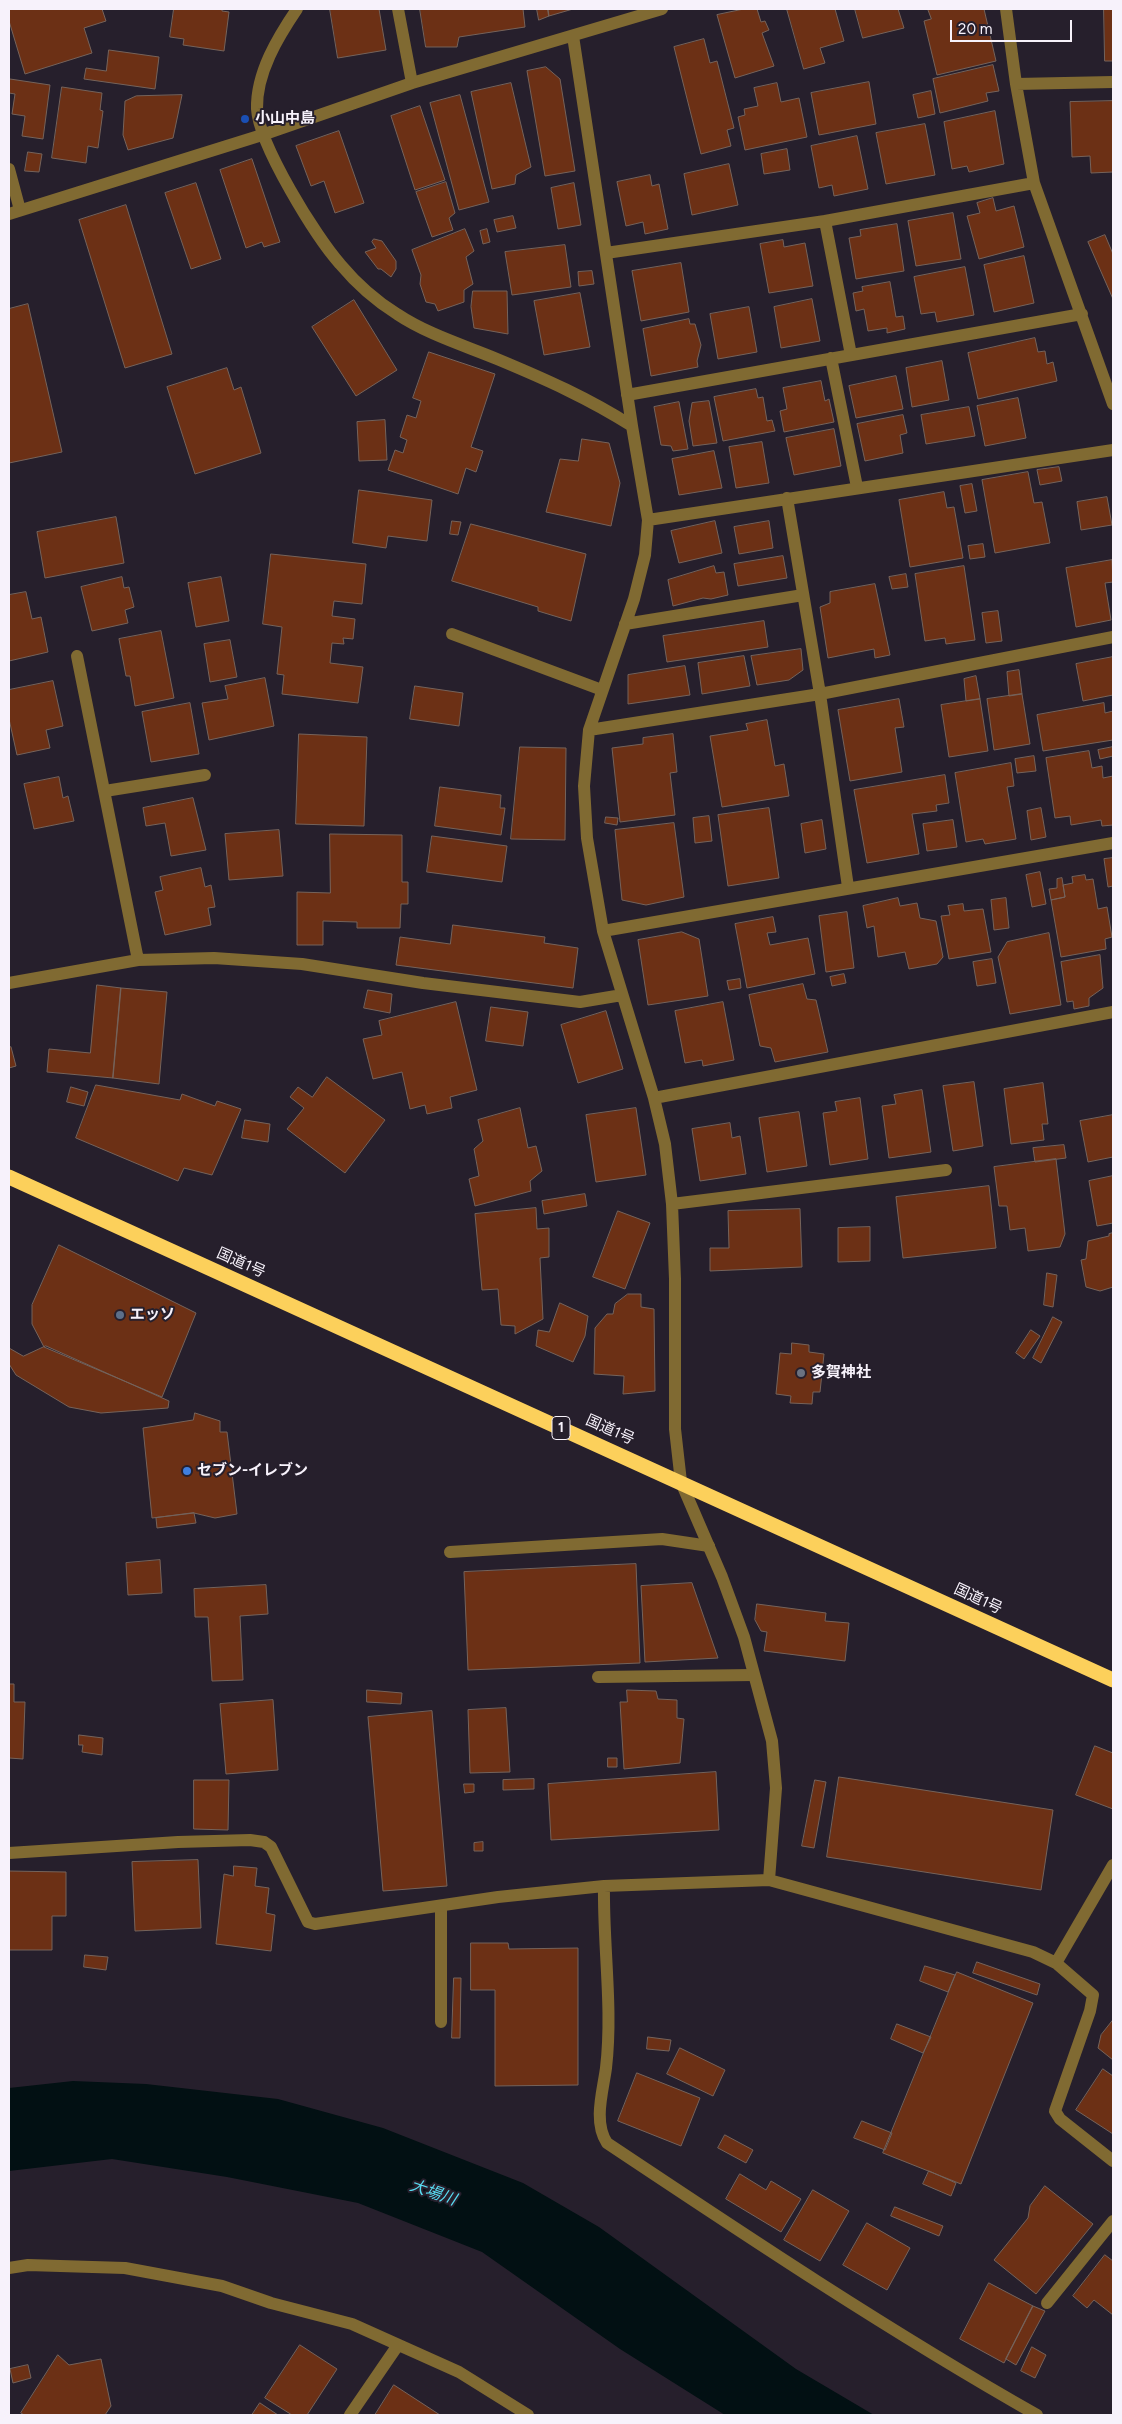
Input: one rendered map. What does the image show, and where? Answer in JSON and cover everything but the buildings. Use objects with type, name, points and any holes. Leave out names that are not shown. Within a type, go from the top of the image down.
[{"type":"highway","name":"国道1号","points":[[9,1177],[1113,1680]]},
{"type":"street","points":[[297,9],[279,36],[260,88],[257,109],[262,135],[294,195],[335,257],[381,304],[434,334],[593,401],[632,426]]},
{"type":"street","points":[[398,9],[412,83]]},
{"type":"street","points":[[9,169],[15,212],[262,135],[412,83],[662,9]]},
{"type":"street","points":[[1006,9],[1016,84],[1034,183],[1113,404]]},
{"type":"street","points":[[573,36],[627,395],[648,520],[645,555],[589,730],[584,786],[587,838],[602,931],[654,1098],[666,1144],[672,1204],[675,1279],[674,1429],[681,1482],[744,1637],[772,1740],[776,1788],[769,1880]]},
{"type":"street","points":[[1016,84],[1113,82]]},
{"type":"street","points":[[606,253],[825,221],[1034,183]]},
{"type":"street","points":[[825,221],[851,355]]},
{"type":"street","points":[[627,395],[1082,314]]},
{"type":"street","points":[[830,358],[857,488]]},
{"type":"street","points":[[648,520],[1113,450]]},
{"type":"street","points":[[787,498],[820,694],[848,887]]},
{"type":"street","points":[[624,624],[803,595]]},
{"type":"street","points":[[452,634],[602,690]]},
{"type":"street","points":[[589,730],[820,694],[1113,637]]},
{"type":"street","points":[[77,656],[138,960]]},
{"type":"street","points":[[105,791],[205,775]]},
{"type":"street","points":[[602,931],[1113,842]]},
{"type":"street","points":[[9,983],[138,960],[214,958],[302,964],[423,983],[580,1002],[622,995]]},
{"type":"street","points":[[654,1098],[1113,1012]]},
{"type":"street","points":[[672,1204],[946,1170]]},
{"type":"street","points":[[450,1552],[662,1540],[708,1546]]},
{"type":"street","points":[[598,1677],[753,1674]]},
{"type":"street","points":[[9,1853],[178,1842],[250,1840],[264,1842],[271,1847],[308,1922],[316,1924],[498,1897],[604,1886],[769,1880],[1033,1952],[1056,1963],[1093,1995],[1090,2011],[1055,2111],[1060,2119],[1113,2161]]},
{"type":"street","points":[[1056,1963],[1113,1865]]},
{"type":"street","points":[[604,1886],[603,1935],[608,1985],[607,2061],[600,2121],[602,2135],[607,2142],[824,2285],[963,2373],[1037,2415]]},
{"type":"street","points":[[441,1906],[441,2022]]},
{"type":"street","points":[[1047,2303],[1113,2221]]},
{"type":"street","points":[[9,2268],[28,2265],[125,2268],[222,2286],[271,2303],[352,2324],[459,2372],[528,2415]]},
{"type":"street","points":[[350,2415],[398,2345]]},
{"type":"water","name":"大場川","points":[[73,2081],[146,2084],[278,2099],[383,2128],[523,2183],[599,2227],[796,2369],[874,2415],[725,2415],[620,2349],[482,2252],[358,2203],[227,2177],[112,2159],[9,2171],[9,2088]]},
{"type":"place","name":"小山中島","points":[[245,119]]},
{"type":"place","name":"エッソ","points":[[120,1315]]},
{"type":"place","name":"多賀神社","points":[[801,1373]]},
{"type":"place","name":"セブン-イレブン","points":[[187,1471]]}]
